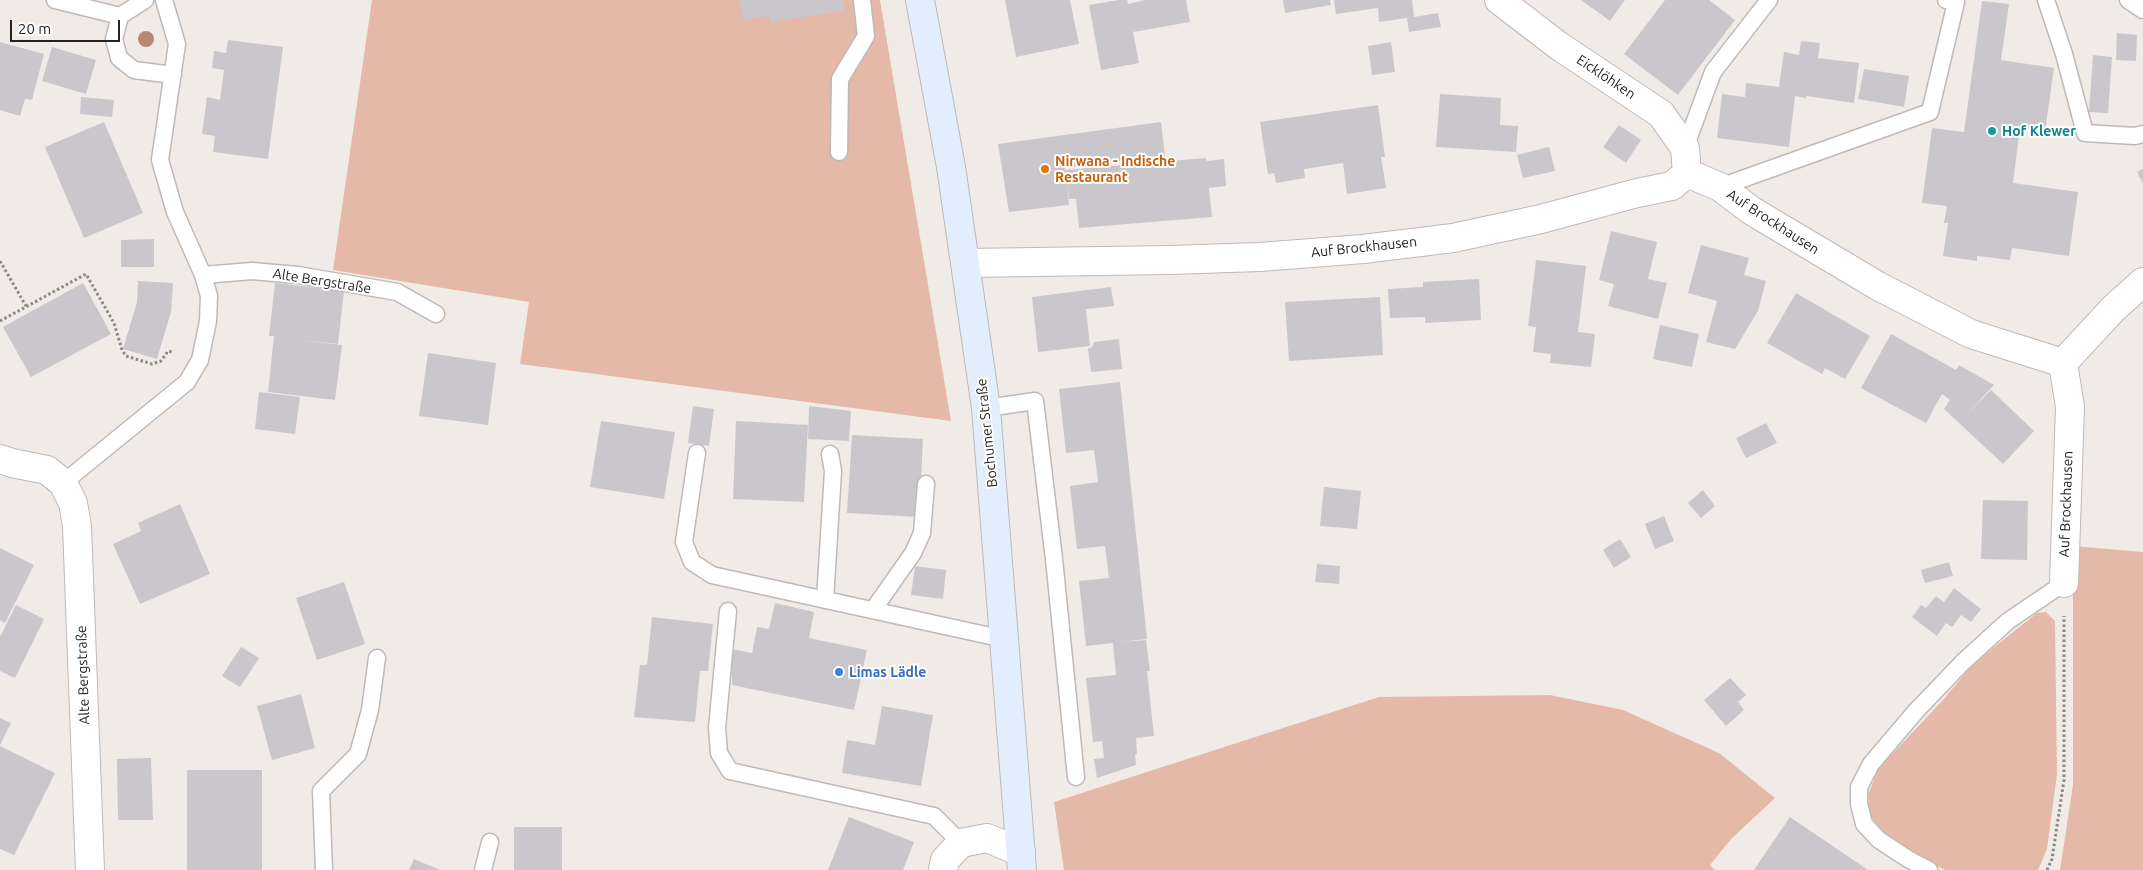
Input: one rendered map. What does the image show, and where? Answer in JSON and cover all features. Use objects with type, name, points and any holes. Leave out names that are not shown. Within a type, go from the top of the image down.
[{"type":"main road","name":"Bochumer Straße","points":[[920,0],[945,128],[967,264],[986,408],[1021,861]]},
{"type":"street","name":"Eicklöhken","points":[[1499,0],[1559,46],[1660,114],[1686,160]]},
{"type":"street","name":"Auf Brockhausen","points":[[967,264],[1251,257],[1372,248],[1453,238],[1541,219],[1637,193],[1672,186],[1686,160],[1752,211],[1886,290],[1971,334],[2063,363],[2070,407],[2064,583]]},
{"type":"street","points":[[2063,363],[2113,309],[2143,282]]},
{"type":"street","points":[[0,459],[47,470],[63,483]]},
{"type":"street","name":"Alte Bergstraße","points":[[63,483],[73,503],[77,526],[90,870]]},
{"type":"street","points":[[943,870],[946,860],[961,843],[987,838],[1021,861]]},
{"type":"lane","points":[[55,0],[120,16]]},
{"type":"lane","points":[[145,0],[120,16],[114,39],[120,58],[134,70],[172,75]]},
{"type":"lane","points":[[63,483],[187,382],[200,360],[208,321],[208,296],[203,275],[175,212],[160,160],[177,44],[164,0]]},
{"type":"lane","points":[[839,152],[840,79],[866,36],[862,0]]},
{"type":"lane","points":[[1686,160],[1713,72],[1769,0]]},
{"type":"lane","points":[[1720,187],[1930,112],[1956,2],[1946,0]]},
{"type":"lane","points":[[2046,0],[2064,54],[2085,133],[2136,136],[2143,134]]},
{"type":"lane","points":[[2128,0],[2143,10]]},
{"type":"lane","name":"Alte Bergstraße","points":[[203,275],[252,271],[298,275],[397,292],[436,314]]},
{"type":"lane","points":[[986,408],[1035,401],[1054,559],[1076,778]]},
{"type":"lane","points":[[697,453],[684,542],[692,562],[712,575],[1004,640]]},
{"type":"lane","points":[[825,600],[833,471],[830,454]]},
{"type":"lane","points":[[873,610],[913,553],[922,533],[926,484]]},
{"type":"lane","points":[[1929,870],[1879,840],[1864,824],[1859,804],[1859,787],[1871,764],[1963,662],[2008,621],[2064,583]]},
{"type":"lane","points":[[728,611],[718,728],[719,754],[730,771],[934,816],[961,843]]},
{"type":"lane","points":[[324,870],[321,791],[358,754],[370,710],[377,658]]},
{"type":"lane","points":[[483,870],[490,842]]},
{"type":"path","points":[[0,261],[26,306]]},
{"type":"path","points":[[0,321],[86,274],[114,323],[126,356],[152,364],[161,362],[168,351],[200,360]]},
{"type":"path","points":[[2047,870],[2052,859],[2064,780],[2064,583]]},
{"type":"shaded area","points":[[372,0],[880,0],[951,421],[520,364],[529,302],[333,270]]},
{"type":"shaded area","points":[[2073,546],[2143,552],[2143,870],[2060,870],[2073,785]]},
{"type":"shaded area","points":[[2046,612],[2055,621],[2057,774],[2047,849],[2038,870],[1946,870],[1921,859],[1888,837],[1870,816],[1868,795],[1878,769],[1943,700],[1973,664],[2037,613]]},
{"type":"shaded area","points":[[1550,695],[1623,710],[1719,753],[1775,798],[1731,839],[1710,865],[1715,870],[1064,870],[1054,802],[1379,697]]},
{"type":"building","points":[[740,0],[843,0],[844,11],[770,22],[769,16],[743,20]]},
{"type":"building","points":[[1005,0],[1070,0],[1079,44],[1016,57]]},
{"type":"building","points":[[1127,0],[1128,4],[1145,0],[1186,0],[1190,22],[1133,32],[1139,63],[1101,70],[1089,5]]},
{"type":"building","points":[[1283,0],[1330,0],[1331,5],[1285,13]]},
{"type":"building","points":[[1334,0],[1412,0],[1414,17],[1438,13],[1441,27],[1409,32],[1407,18],[1379,22],[1378,8],[1336,14]]},
{"type":"building","points":[[1581,0],[1625,0],[1610,21]]},
{"type":"building","points":[[1665,0],[1709,0],[1735,20],[1678,95],[1624,54]]},
{"type":"building","name":"Hof Klewer","points":[[1982,1],[2009,4],[2001,60],[2054,68],[2045,131],[2020,127],[2013,183],[2078,192],[2069,256],[2012,248],[2010,260],[1977,256],[1977,261],[1943,256],[1948,223],[1944,223],[1947,206],[1922,203],[1932,128],[1964,132]]},
{"type":"building","points":[[2117,33],[2137,35],[2136,61],[2116,60]]},
{"type":"building","points":[[228,40],[283,47],[268,159],[213,152],[215,136],[202,134],[207,97],[220,100],[224,70],[212,68],[214,51],[226,53]]},
{"type":"building","points":[[1801,41],[1820,43],[1818,58],[1859,63],[1854,103],[1795,96],[1789,147],[1717,138],[1722,94],[1745,97],[1746,83],[1779,87],[1784,52],[1799,55]]},
{"type":"building","points":[[0,42],[44,54],[32,100],[25,99],[20,116],[0,110]]},
{"type":"building","points":[[1391,42],[1395,72],[1372,75],[1368,46]]},
{"type":"building","points":[[52,47],[96,60],[86,94],[42,81]]},
{"type":"building","points":[[2093,55],[2112,57],[2108,113],[2089,112]]},
{"type":"building","points":[[1864,69],[1909,76],[1904,107],[1858,99]]},
{"type":"building","points":[[1440,94],[1501,98],[1500,125],[1518,126],[1516,152],[1436,147]]},
{"type":"building","points":[[81,97],[114,100],[112,117],[80,114]]},
{"type":"building","points":[[1378,105],[1385,157],[1381,157],[1386,188],[1347,194],[1343,163],[1304,169],[1305,178],[1276,183],[1274,173],[1268,174],[1260,122]]},
{"type":"building","points":[[104,122],[143,213],[84,238],[45,147]]},
{"type":"building","points":[[1161,122],[1165,156],[1065,168],[1065,170],[1206,158],[1207,161],[1224,159],[1226,186],[1209,188],[1212,217],[1079,228],[1076,199],[1069,199],[1067,182],[1069,205],[1009,212],[998,144]]},
{"type":"building","points":[[1619,125],[1641,140],[1626,163],[1603,147]]},
{"type":"building","points":[[1549,147],[1555,171],[1523,178],[1517,155]]},
{"type":"building","points":[[2143,169],[2143,184],[2137,172]]},
{"type":"building","points":[[1611,231],[1657,242],[1648,279],[1667,283],[1658,319],[1608,306],[1614,284],[1599,280]]},
{"type":"building","points":[[154,239],[154,267],[121,267],[121,240]]},
{"type":"building","points":[[1701,245],[1749,258],[1744,275],[1766,281],[1758,311],[1735,349],[1706,342],[1717,301],[1688,293]]},
{"type":"building","points":[[1536,260],[1586,266],[1578,332],[1595,334],[1591,367],[1550,363],[1551,354],[1533,352],[1536,327],[1528,326]]},
{"type":"building","points":[[1479,279],[1481,320],[1425,323],[1425,317],[1390,318],[1388,289],[1423,287],[1423,282]]},
{"type":"building","points":[[138,281],[173,283],[171,312],[157,359],[123,349],[137,302]]},
{"type":"building","points":[[83,283],[111,334],[31,377],[3,327]]},
{"type":"building","points":[[275,283],[344,291],[338,344],[297,340],[342,345],[335,400],[268,392],[274,336],[269,336]]},
{"type":"building","points":[[1111,287],[1114,306],[1086,309],[1090,346],[1038,352],[1032,297]]},
{"type":"building","points":[[1796,293],[1870,336],[1845,379],[1825,368],[1822,374],[1767,343]]},
{"type":"building","points":[[1380,297],[1383,355],[1289,361],[1285,302]]},
{"type":"building","points":[[1660,325],[1699,334],[1692,367],[1653,359]]},
{"type":"building","points":[[1891,334],[1956,370],[1959,365],[1994,385],[1967,414],[1991,390],[2034,431],[2003,464],[1944,409],[1950,400],[1942,394],[1926,423],[1861,388]]},
{"type":"building","points":[[1119,339],[1122,369],[1091,372],[1088,349],[1093,346],[1094,342]]},
{"type":"building","points":[[428,353],[496,363],[488,425],[419,416]]},
{"type":"building","points":[[1120,382],[1147,639],[1119,642],[1146,640],[1150,671],[1147,671],[1154,736],[1136,738],[1136,765],[1097,778],[1094,759],[1104,758],[1102,741],[1093,742],[1086,678],[1116,675],[1113,643],[1086,646],[1079,581],[1109,578],[1105,546],[1077,549],[1070,486],[1098,482],[1094,450],[1066,453],[1059,389]]},
{"type":"building","points":[[259,392],[300,397],[295,434],[255,429]]},
{"type":"building","points":[[693,406],[714,409],[709,446],[688,443]]},
{"type":"building","points":[[809,406],[851,411],[849,441],[808,439]]},
{"type":"building","points":[[601,421],[675,432],[664,499],[590,487]]},
{"type":"building","points":[[736,421],[808,425],[804,502],[733,499]]},
{"type":"building","points":[[1766,423],[1777,443],[1746,458],[1736,438]]},
{"type":"building","points":[[852,435],[923,439],[919,517],[847,513]]},
{"type":"building","points":[[1324,487],[1361,491],[1357,529],[1320,526]]},
{"type":"building","points":[[1703,490],[1715,506],[1701,518],[1688,503]]},
{"type":"building","points":[[1983,500],[2028,501],[2027,560],[1981,559]]},
{"type":"building","points":[[180,504],[210,574],[140,604],[113,544],[141,531],[138,523]]},
{"type":"building","points":[[1664,516],[1674,541],[1655,549],[1645,524]]},
{"type":"building","points":[[1620,539],[1631,557],[1614,568],[1603,550]]},
{"type":"building","points":[[0,548],[34,565],[5,623],[0,620]]},
{"type":"building","points":[[1949,562],[1953,576],[1925,583],[1921,570]]},
{"type":"building","points":[[1317,564],[1340,566],[1339,584],[1315,582]]},
{"type":"building","points":[[915,566],[946,570],[943,599],[911,595]]},
{"type":"building","points":[[344,582],[365,644],[317,660],[296,598]]},
{"type":"building","points":[[1954,588],[1981,609],[1971,622],[1961,615],[1952,627],[1946,623],[1937,636],[1912,617],[1921,605],[1926,608],[1936,596],[1944,602]]},
{"type":"building","points":[[775,603],[814,612],[809,638],[867,650],[854,710],[732,685],[732,649],[752,653],[757,627],[769,629]]},
{"type":"building","points":[[16,605],[44,619],[15,678],[0,671],[0,637]]},
{"type":"building","points":[[652,617],[713,624],[708,671],[700,671],[695,722],[634,717],[640,665],[647,665]]},
{"type":"building","points":[[241,647],[259,658],[240,687],[222,676]]},
{"type":"building","points":[[1730,678],[1746,695],[1738,702],[1744,710],[1726,726],[1704,700]]},
{"type":"building","points":[[301,694],[315,748],[272,760],[257,706]]},
{"type":"building","points":[[882,706],[933,715],[921,786],[842,773],[847,740],[875,745]]},
{"type":"building","points":[[0,718],[11,723],[0,745]]},
{"type":"building","points":[[0,746],[55,773],[14,855],[0,849]]},
{"type":"building","points":[[151,758],[153,820],[118,820],[117,759]]},
{"type":"building","points":[[187,770],[262,770],[262,870],[187,870]]},
{"type":"building","points":[[849,817],[914,842],[903,870],[828,870]]},
{"type":"building","points":[[1790,817],[1868,870],[1754,870]]},
{"type":"building","points":[[514,827],[562,827],[562,870],[514,870]]},
{"type":"building","points":[[414,859],[440,870],[409,870]]},
{"type":"place","name":"Hof Klewer","points":[[1992,131]]},
{"type":"place","name":"Nirwana - Indische Restaurant","points":[[1045,169]]},
{"type":"place","name":"Limas Lädle","points":[[839,672]]}]
